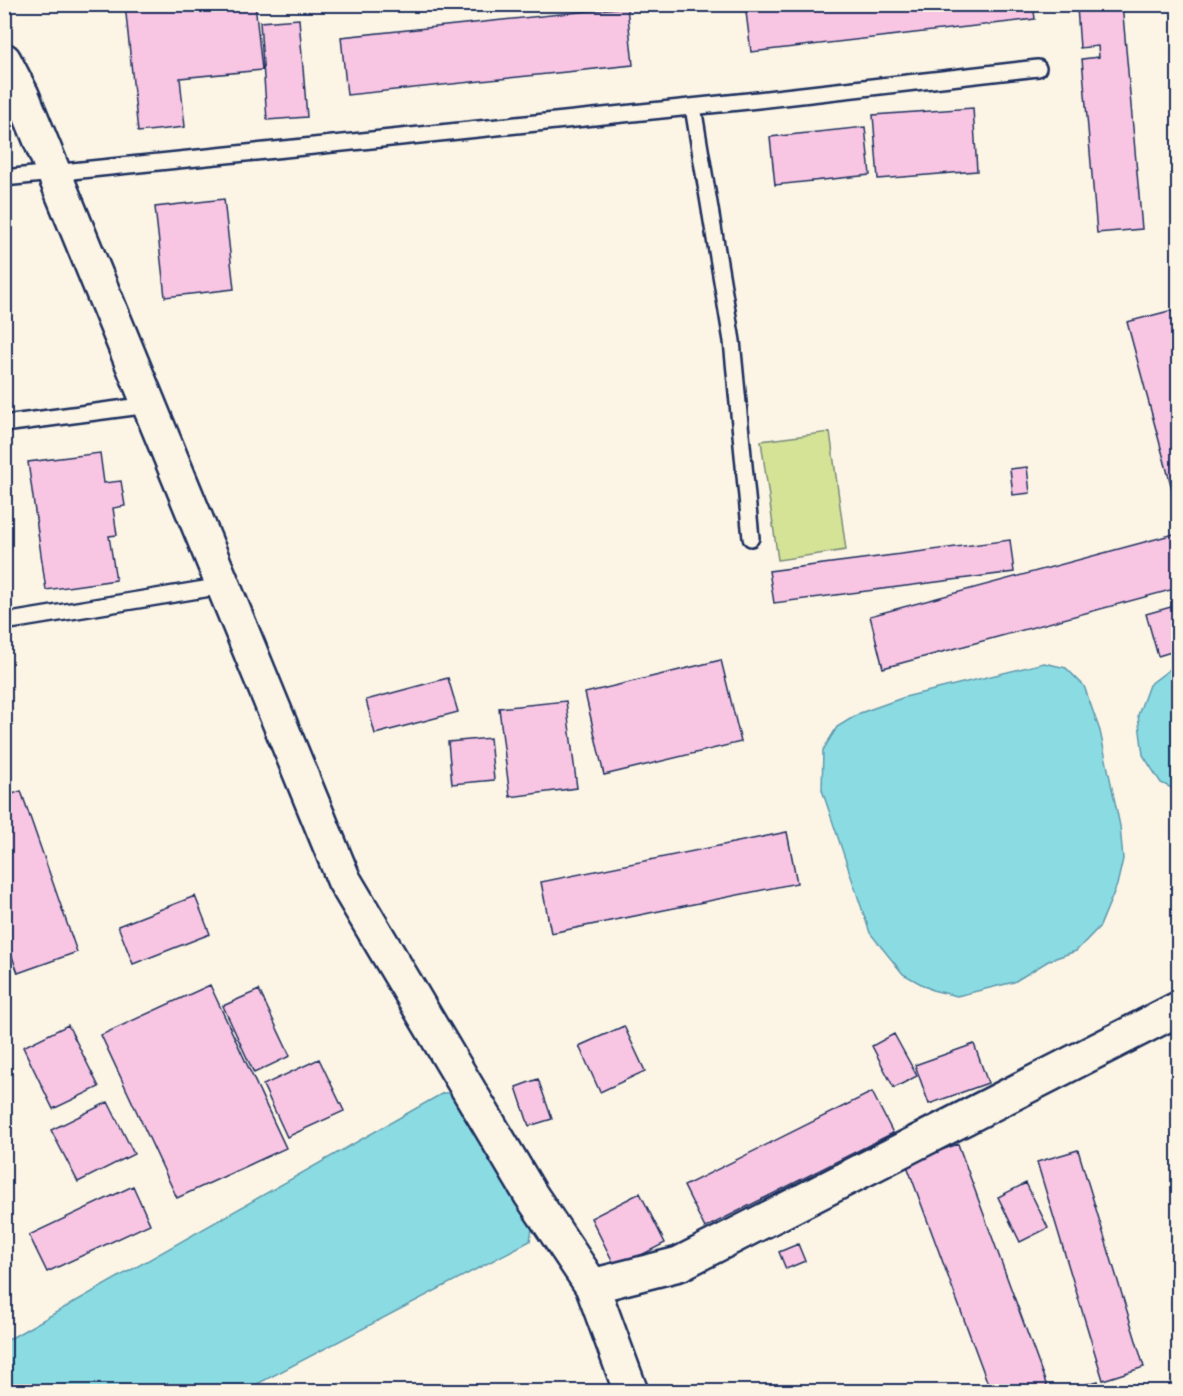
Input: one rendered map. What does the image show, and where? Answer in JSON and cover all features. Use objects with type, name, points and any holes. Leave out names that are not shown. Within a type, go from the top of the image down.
[{"type":"street","points":[[4,60],[22,95],[54,172],[344,880],[531,1195],[592,1286],[631,1392]]},
{"type":"street","points":[[592,1286],[679,1264],[1179,1009]]},
{"type":"lane","points":[[4,178],[693,107],[1038,68]]},
{"type":"lane","points":[[693,107],[732,341],[751,538]]},
{"type":"lane","points":[[4,424],[149,405]]},
{"type":"lane","points":[[4,622],[223,586]]},
{"type":"green space","points":[[830,432],[846,550],[778,560],[761,441]]},
{"type":"water","points":[[1044,663],[1066,668],[1084,686],[1100,731],[1120,826],[1123,859],[1117,885],[1100,926],[1076,951],[1050,960],[1014,982],[957,996],[932,990],[903,974],[870,933],[822,790],[823,750],[837,727],[860,713],[905,697]]},
{"type":"water","points":[[1178,663],[1178,791],[1161,783],[1143,755],[1138,715],[1149,685]]},
{"type":"water","points":[[443,1093],[458,1093],[530,1218],[532,1228],[530,1241],[244,1391],[7,1391],[4,1388],[4,1342]]},
{"type":"building","points":[[125,4],[255,4],[262,70],[180,78],[185,127],[138,132]]},
{"type":"building","points":[[745,4],[1033,4],[1035,19],[751,52]]},
{"type":"building","points":[[1122,4],[1142,229],[1097,233],[1082,59],[1099,57],[1098,46],[1080,48],[1077,7]]},
{"type":"building","points":[[627,7],[633,65],[347,95],[341,37]]},
{"type":"building","points":[[299,19],[307,117],[267,120],[260,22]]},
{"type":"building","points":[[973,108],[977,171],[878,179],[873,115]]},
{"type":"building","points":[[865,127],[870,175],[775,185],[770,137]]},
{"type":"building","points":[[224,199],[234,289],[165,297],[155,207]]},
{"type":"building","points":[[1173,310],[1178,330],[1178,511],[1127,322]]},
{"type":"building","points":[[100,453],[104,483],[121,481],[125,506],[113,508],[117,535],[109,536],[116,580],[46,590],[28,462]]},
{"type":"building","points":[[1027,467],[1030,493],[1013,495],[1010,469]]},
{"type":"building","points":[[1178,533],[1178,588],[883,668],[870,616]]},
{"type":"building","points":[[1010,540],[1014,572],[774,603],[769,571]]},
{"type":"building","points":[[1178,605],[1178,650],[1158,656],[1146,614]]},
{"type":"building","points":[[721,660],[741,742],[604,775],[585,693]]},
{"type":"building","points":[[448,678],[458,712],[375,734],[366,700]]},
{"type":"building","points":[[566,701],[577,788],[510,797],[499,708]]},
{"type":"building","points":[[490,738],[494,780],[452,784],[448,742]]},
{"type":"building","points":[[21,791],[77,952],[18,973],[4,934],[4,797]]},
{"type":"building","points":[[787,832],[797,883],[551,933],[541,882]]},
{"type":"building","points":[[195,896],[210,934],[133,964],[118,926]]},
{"type":"building","points":[[210,985],[286,1148],[177,1198],[101,1035]]},
{"type":"building","points":[[259,990],[290,1056],[254,1073],[223,1006]]},
{"type":"building","points":[[68,1025],[99,1087],[53,1109],[23,1047]]},
{"type":"building","points":[[624,1026],[645,1071],[600,1092],[579,1046]]},
{"type":"building","points":[[894,1034],[917,1076],[894,1088],[872,1046]]},
{"type":"building","points":[[974,1044],[988,1083],[929,1104],[915,1065]]},
{"type":"building","points":[[319,1059],[344,1111],[287,1137],[263,1085]]},
{"type":"building","points":[[538,1079],[552,1119],[529,1126],[516,1087]]},
{"type":"building","points":[[872,1092],[893,1133],[705,1228],[684,1186]]},
{"type":"building","points":[[108,1102],[134,1154],[78,1182],[51,1130]]},
{"type":"building","points":[[958,1144],[1049,1392],[991,1392],[906,1163]]},
{"type":"building","points":[[1078,1150],[1144,1367],[1103,1380],[1037,1162]]},
{"type":"building","points":[[1026,1183],[1048,1228],[1020,1242],[998,1197]]},
{"type":"building","points":[[133,1186],[150,1224],[47,1272],[29,1235]]},
{"type":"building","points":[[640,1193],[665,1243],[616,1268],[591,1218]]},
{"type":"building","points":[[798,1244],[805,1261],[786,1269],[779,1252]]},
{"type":"building","points":[[1098,1381],[1101,1392],[1066,1392],[1066,1390]]},
{"type":"building","points":[[283,1387],[283,1392],[252,1392],[252,1391]]}]
